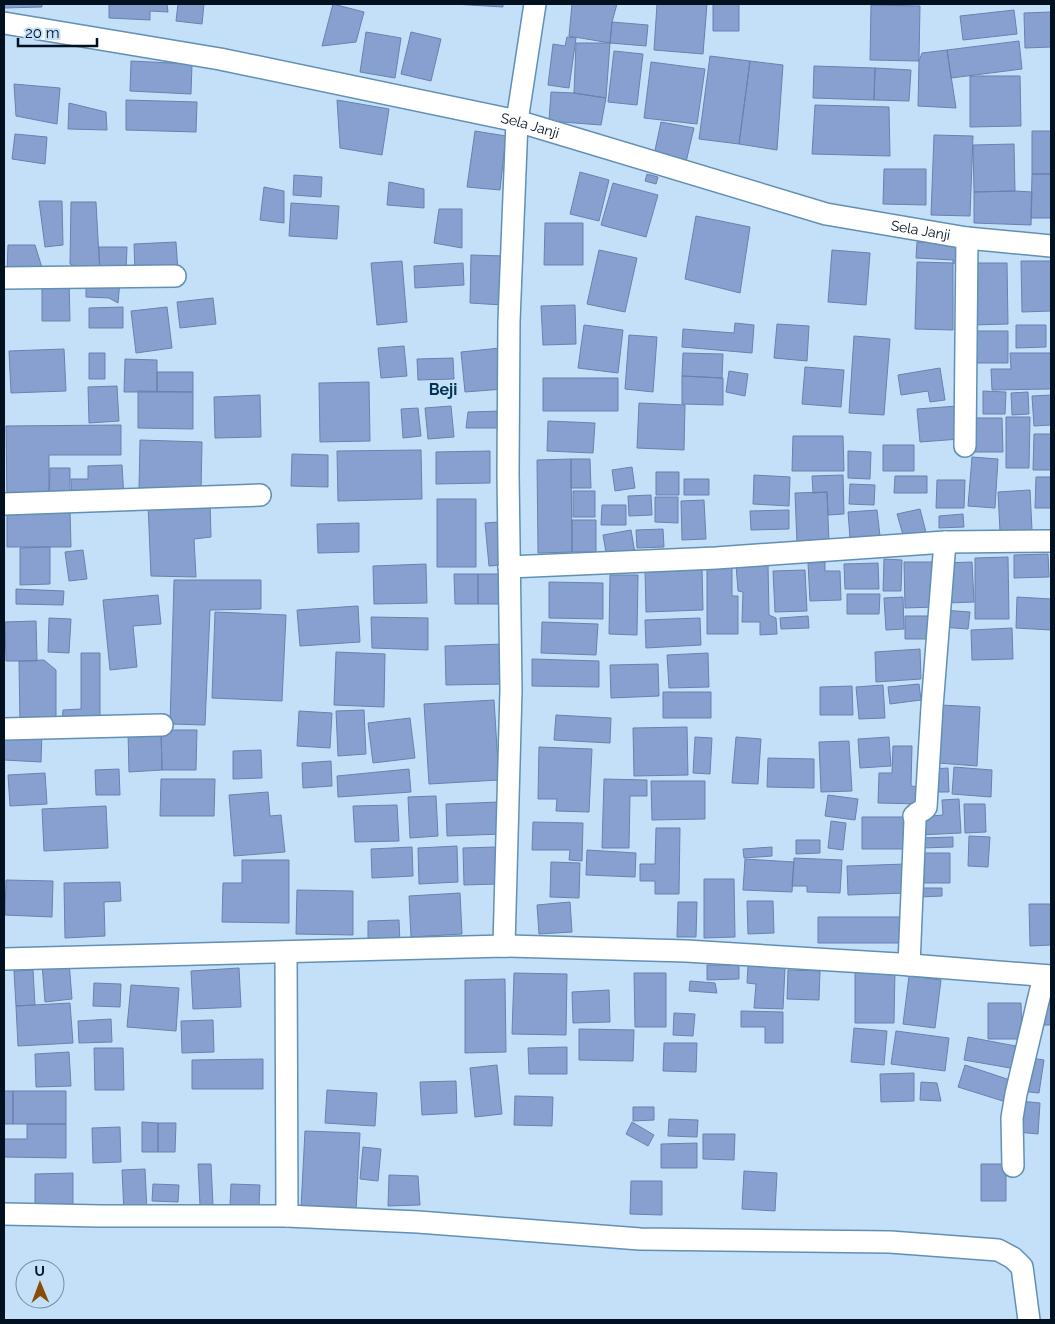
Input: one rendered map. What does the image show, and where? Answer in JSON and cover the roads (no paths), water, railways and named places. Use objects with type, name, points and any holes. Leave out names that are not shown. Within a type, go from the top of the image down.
[{"type":"street","points":[[504,946],[511,690],[508,473],[509,321],[517,121],[535,4]]},
{"type":"street","name":"Sela Janji","points":[[4,23],[220,59],[517,121],[826,214],[967,238],[1051,246]]},
{"type":"street","points":[[965,446],[967,238]]},
{"type":"street","points":[[4,278],[175,276]]},
{"type":"street","points":[[4,504],[260,495]]},
{"type":"street","points":[[509,567],[716,558],[945,542],[1051,541]]},
{"type":"street","points":[[909,965],[914,816],[926,807],[945,542]]},
{"type":"street","points":[[4,728],[162,725]]},
{"type":"street","points":[[4,959],[504,946],[686,950],[1048,976],[1016,1094],[1012,1118],[1013,1166]]},
{"type":"street","points":[[286,952],[287,1216]]},
{"type":"street","points":[[4,1214],[287,1216],[418,1222],[640,1239],[890,1242],[998,1250],[1013,1258],[1022,1267],[1029,1320]]},
{"type":"district","name":"Beji","points":[[443,389]]}]
